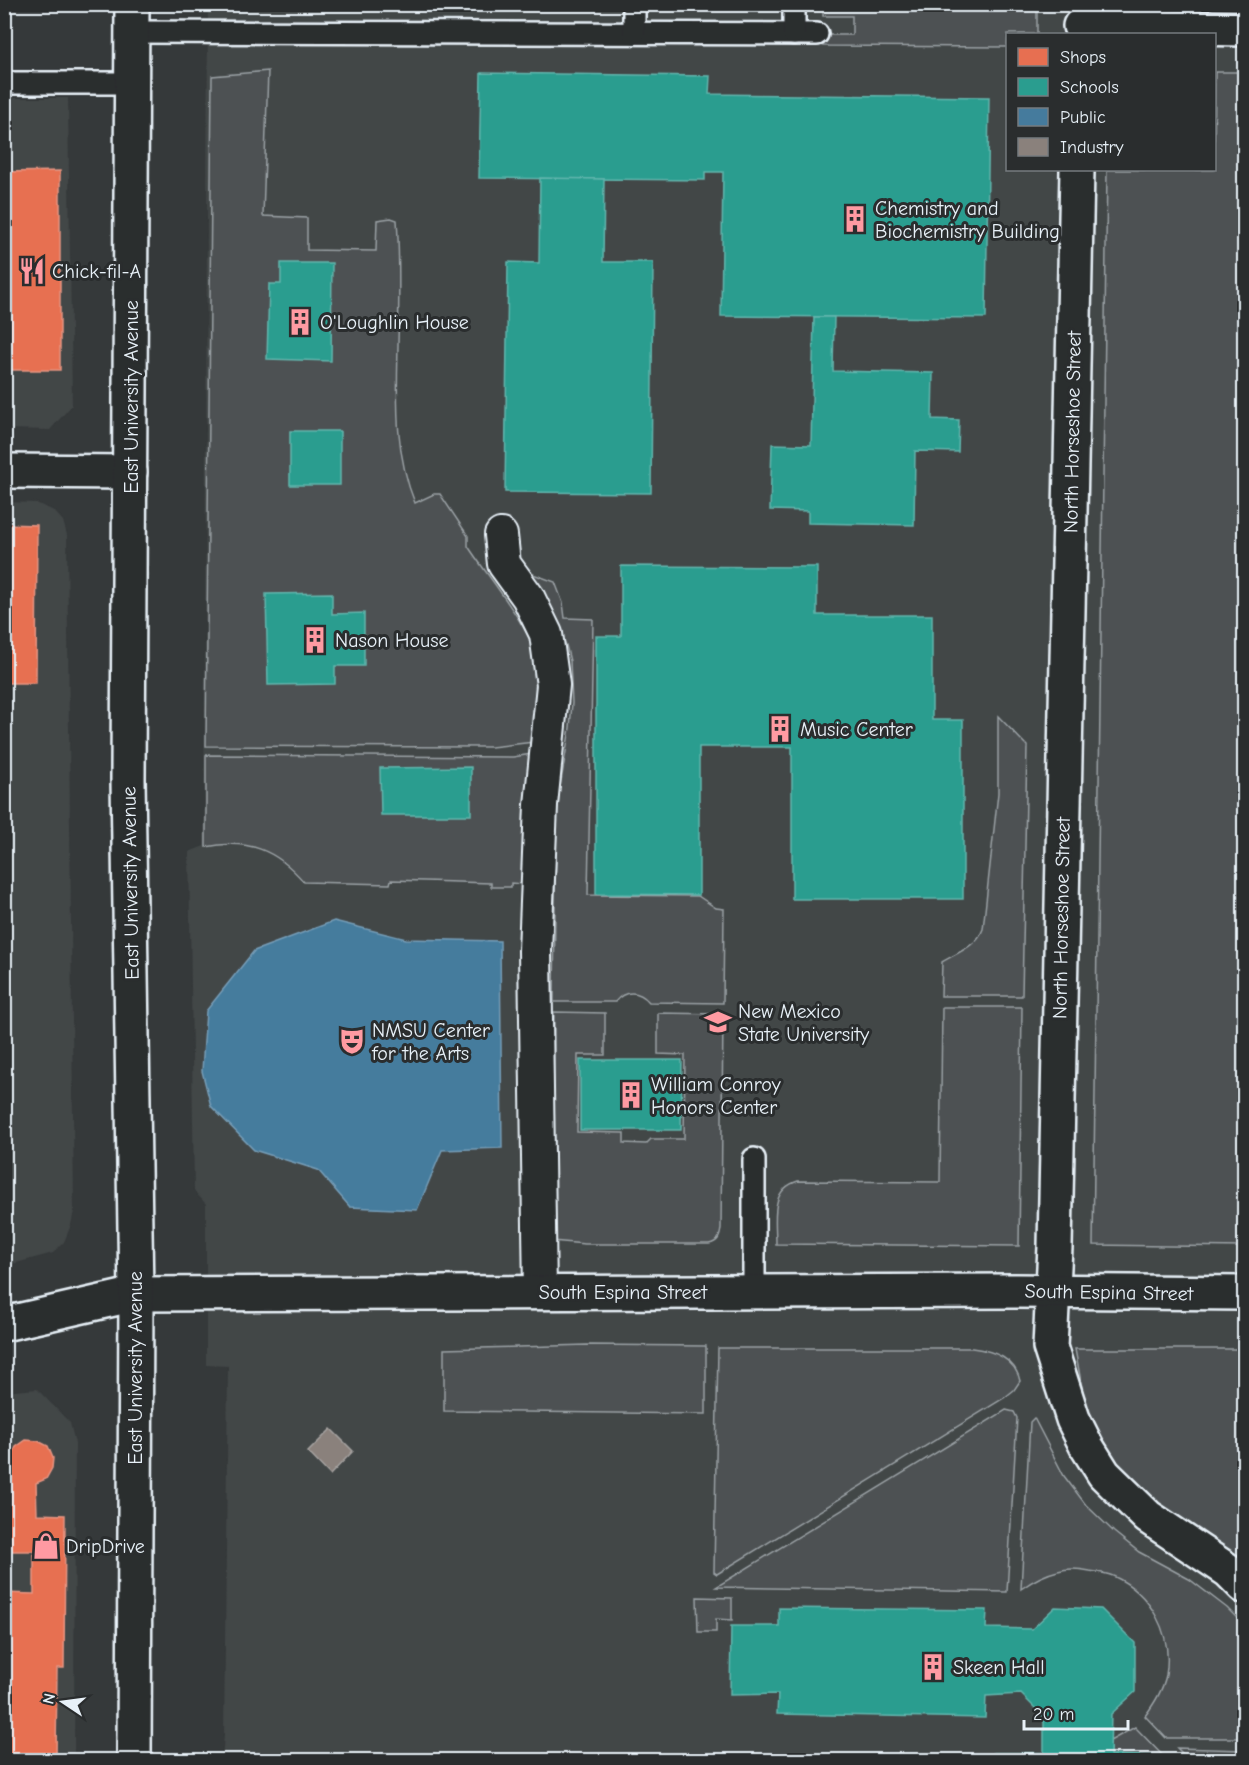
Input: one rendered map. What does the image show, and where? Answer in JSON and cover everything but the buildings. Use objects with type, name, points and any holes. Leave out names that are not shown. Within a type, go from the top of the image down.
[{"type":"street","name":"East University Avenue","points":[[132,18],[128,779],[136,1294],[134,1761]]},
{"type":"street","points":[[1080,22],[1245,29]]},
{"type":"street","name":"North Horseshoe Street","points":[[1077,171],[1050,1347],[1073,1419],[1104,1474],[1148,1517],[1229,1571],[1245,1586]]},
{"type":"street","points":[[4,471],[130,472]]},
{"type":"street","points":[[501,535],[504,564],[528,597],[546,634],[553,685],[542,805],[535,951],[540,1293]]},
{"type":"street","name":"South Espina Street","points":[[4,1324],[136,1294],[1053,1291],[1245,1293]]},
{"type":"lane","points":[[634,4],[634,33]]},
{"type":"lane","points":[[794,4],[794,34]]},
{"type":"lane","points":[[132,18],[634,33],[817,34]]},
{"type":"lane","points":[[4,83],[132,83]]},
{"type":"lane","points":[[754,1159],[754,1292]]},
{"type":"shaded area","name":"New Mexico State University","points":[[208,5],[1244,5],[1244,1760],[222,1760],[228,1366],[206,1365],[206,1204],[194,1191],[189,852],[204,846]]},
{"type":"shaded area","points":[[823,5],[1037,5],[1037,33],[1006,33],[1006,47],[823,46],[823,35],[852,35],[852,16],[823,16]]},
{"type":"shaded area","points":[[268,71],[263,216],[307,218],[307,250],[376,251],[377,220],[391,218],[397,220],[399,282],[397,405],[400,445],[408,484],[415,503],[434,494],[440,494],[468,536],[468,546],[511,608],[531,642],[540,673],[534,742],[491,747],[206,746],[212,76]]},
{"type":"shaded area","points":[[1216,72],[1244,72],[1244,1247],[1093,1245],[1107,171],[1216,171]]},
{"type":"shaded area","points":[[5,98],[68,98],[72,405],[50,430],[5,429]]},
{"type":"shaded area","points":[[4,502],[36,503],[54,511],[63,521],[67,535],[74,1211],[64,1242],[53,1253],[5,1266]]},
{"type":"shaded area","points":[[533,574],[555,582],[563,603],[565,618],[593,619],[588,895],[698,896],[716,908],[724,909],[723,1003],[649,1002],[641,995],[632,993],[623,995],[615,1002],[554,1002],[556,811],[570,728],[572,703],[570,661],[566,645],[534,586]]},
{"type":"shaded area","points":[[998,716],[1027,746],[1022,996],[941,996],[942,962],[971,945],[983,929],[998,793]]},
{"type":"shaded area","points":[[532,754],[525,807],[522,884],[511,883],[511,887],[491,887],[491,883],[391,880],[390,884],[304,882],[283,862],[260,849],[235,844],[206,847],[206,755],[513,757]]},
{"type":"shaded area","points":[[942,1007],[1022,1007],[1019,1246],[776,1244],[775,1215],[778,1198],[789,1185],[798,1181],[940,1182]]},
{"type":"shaded area","points":[[554,1012],[605,1013],[605,1055],[578,1055],[577,1132],[624,1133],[624,1143],[646,1144],[651,1139],[684,1139],[685,1055],[658,1054],[658,1013],[723,1014],[721,1228],[715,1242],[709,1244],[585,1244],[552,1241]]},
{"type":"shaded area","points":[[587,1345],[706,1346],[706,1414],[444,1411],[444,1349]]},
{"type":"shaded area","points":[[718,1348],[972,1348],[988,1351],[1008,1361],[1020,1381],[1004,1398],[717,1574],[714,1572]]},
{"type":"shaded area","points":[[1075,1349],[1244,1349],[1244,1559],[1162,1510],[1115,1462],[1100,1438],[1089,1413]]},
{"type":"shaded area","points":[[37,1389],[70,1423],[75,1443],[74,1760],[5,1760],[4,1392]]},
{"type":"shaded area","points":[[1006,1410],[1014,1412],[1017,1418],[1007,1592],[716,1587]]},
{"type":"shaded area","points":[[1034,1418],[1064,1476],[1086,1505],[1139,1552],[1189,1579],[1227,1608],[1244,1625],[1244,1738],[1166,1738],[1145,1716],[1158,1697],[1165,1681],[1166,1645],[1156,1616],[1138,1593],[1126,1583],[1105,1573],[1070,1569],[1048,1574],[1021,1589],[1030,1422]]},
{"type":"shaded area","points":[[697,1597],[732,1598],[732,1620],[716,1619],[716,1632],[698,1632]]},
{"type":"shaded area","points":[[1135,1727],[1167,1760],[1157,1760],[1157,1756],[1110,1755],[1110,1741]]},
{"type":"shaded area","points":[[1177,1748],[1244,1750],[1244,1760],[1189,1760]]},
{"type":"place","name":"Chemistry and Biochemistry Building","points":[[855,219]]},
{"type":"place","name":"Chick-fil-A","points":[[32,271]]},
{"type":"place","name":"O'Loughlin House","points":[[300,322]]},
{"type":"place","name":"Nason House","points":[[315,640]]},
{"type":"place","name":"Music Center","points":[[780,729]]},
{"type":"place","name":"New Mexico State University","points":[[718,1022]]},
{"type":"place","name":"NMSU Center for the Arts","points":[[352,1041]]},
{"type":"place","name":"William Conroy Honors Center","points":[[631,1095]]},
{"type":"place","name":"DripDrive","points":[[46,1546]]},
{"type":"place","name":"Skeen Hall","points":[[933,1667]]}]
